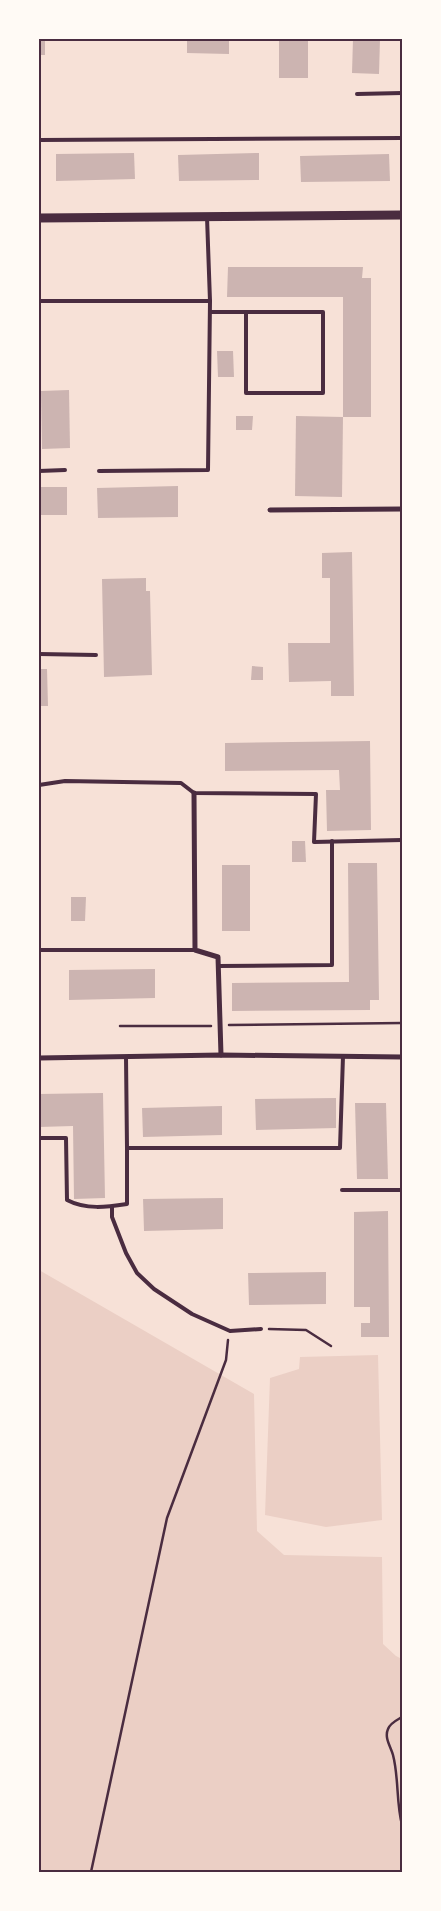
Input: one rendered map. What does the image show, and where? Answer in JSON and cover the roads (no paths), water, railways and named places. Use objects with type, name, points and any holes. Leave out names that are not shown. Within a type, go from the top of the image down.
[{"type":"street","points":[[39,218],[402,215]]},
{"type":"street","points":[[270,510],[402,509]]},
{"type":"street","points":[[194,793],[195,950],[218,957],[221,1055]]},
{"type":"street","points":[[39,1058],[221,1055],[402,1057]]},
{"type":"lane","points":[[356,94],[402,94]]},
{"type":"lane","points":[[39,140],[402,138]]},
{"type":"lane","points":[[99,471],[208,470],[210,301],[207,217]]},
{"type":"lane","points":[[39,301],[210,301]]},
{"type":"lane","points":[[210,312],[246,312],[323,312],[323,392],[246,393],[246,312]]},
{"type":"lane","points":[[39,471],[65,470]]},
{"type":"lane","points":[[39,654],[96,655]]},
{"type":"lane","points":[[39,785],[65,781],[181,783],[194,793],[316,794],[314,842],[402,840]]},
{"type":"lane","points":[[218,966],[332,965],[332,841]]},
{"type":"lane","points":[[39,950],[195,950]]},
{"type":"lane","points":[[126,1148],[340,1148],[343,1056]]},
{"type":"lane","points":[[39,1138],[66,1138],[67,1200],[79,1206],[112,1207],[127,1204],[126,1057]]},
{"type":"lane","points":[[342,1190],[402,1190]]},
{"type":"lane","points":[[112,1207],[112,1217],[126,1253],[137,1273],[154,1289],[192,1314],[230,1331],[261,1329]]}]
